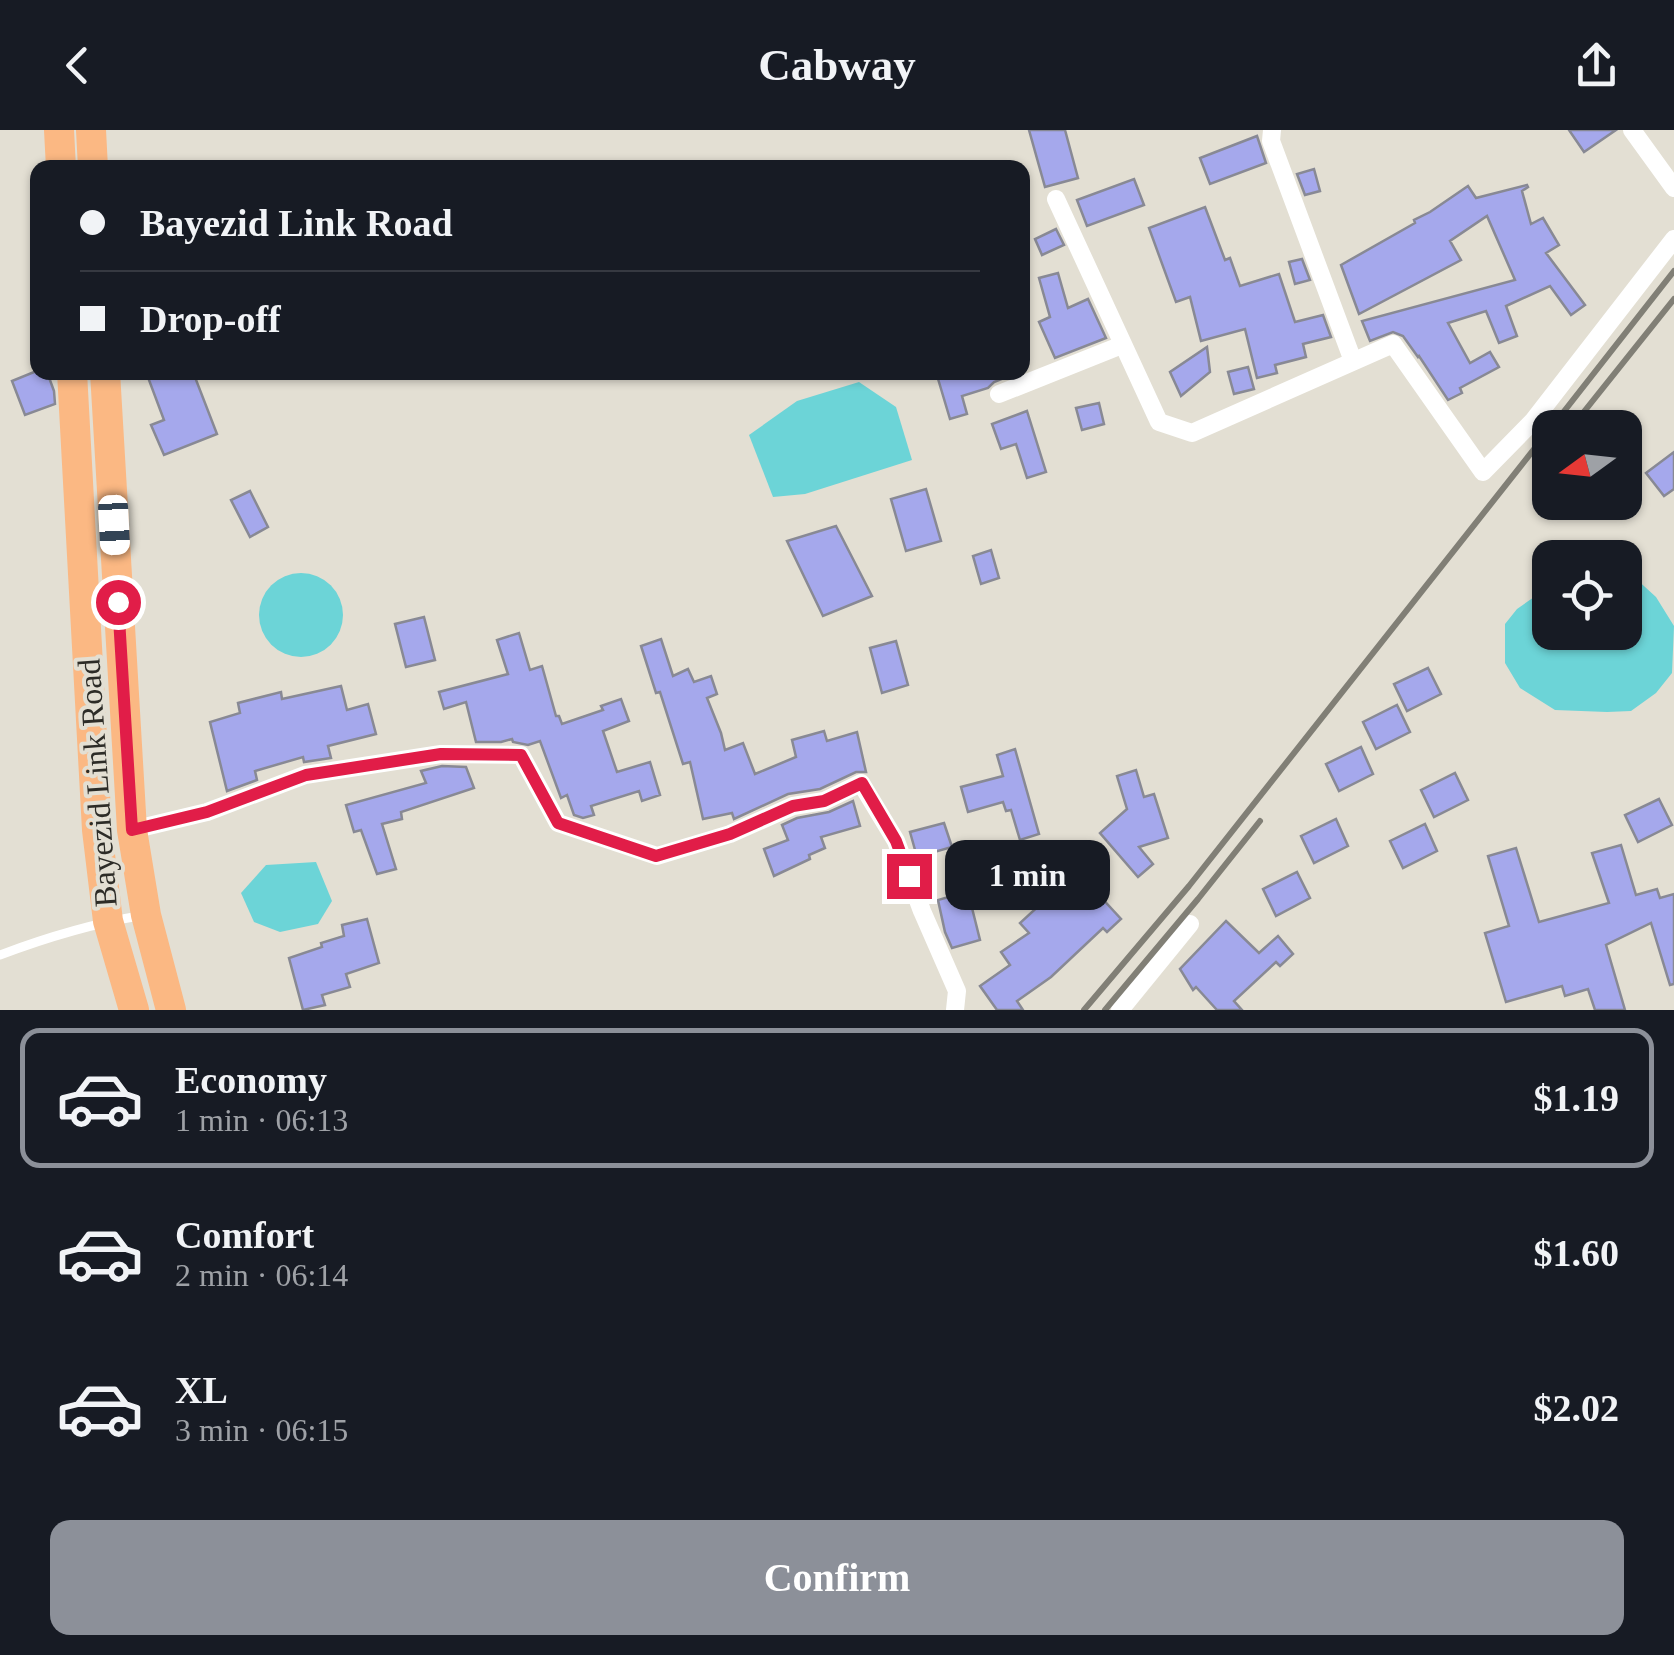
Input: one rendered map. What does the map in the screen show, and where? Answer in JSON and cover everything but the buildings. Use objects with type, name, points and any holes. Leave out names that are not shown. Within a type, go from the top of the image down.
[{"type":"main road","points":[[59,130],[61,160]]},
{"type":"main road","points":[[91,130],[93,160]]},
{"type":"main road","name":"Bayezid Link Road","points":[[72,380],[97,830],[108,922],[134,1010]]},
{"type":"main road","name":"Bayezid Link Road","points":[[105,380],[132,830],[146,915],[172,1010]]},
{"type":"street","points":[[1272,130],[1271,141],[1353,361]]},
{"type":"street","points":[[1632,130],[1674,188]]},
{"type":"street","points":[[1056,199],[1159,422],[1192,432],[1392,344],[1483,472],[1534,420],[1674,239]]},
{"type":"street","points":[[999,394],[1122,344]]},
{"type":"street","points":[[132,830],[207,812],[306,775],[441,754],[521,755],[558,823],[656,856],[730,834],[793,806],[824,801],[862,783],[896,841],[957,991],[955,1010]]},
{"type":"street","points":[[1120,1010],[1190,924]]},
{"type":"lane","points":[[0,955],[33,942],[146,915]]},
{"type":"water","points":[[859,382],[896,407],[912,460],[805,494],[773,497],[749,435],[797,401]]},
{"type":"water","points":[[301,573],[324,580],[336,592],[343,615],[336,638],[324,650],[301,657],[278,650],[266,638],[259,615],[266,592],[278,580]]},
{"type":"water","points":[[1642,584],[1656,597],[1674,626],[1672,673],[1656,693],[1631,711],[1555,710],[1520,688],[1505,663],[1505,624],[1532,599],[1532,650],[1642,650]]},
{"type":"water","points":[[316,862],[332,901],[318,924],[280,932],[254,922],[241,893],[266,865]]},
{"type":"railway","points":[[1565,410],[1674,271]]},
{"type":"railway","points":[[1585,410],[1674,299]]},
{"type":"railway","points":[[1084,1010],[1189,886],[1532,452]]},
{"type":"railway","points":[[1105,1010],[1260,821]]},
{"type":"route","points":[[118,602],[132,830],[207,812],[306,775],[441,754],[521,755],[558,823],[656,856],[730,834],[793,806],[824,801],[862,783],[896,841],[909,876]]}]
